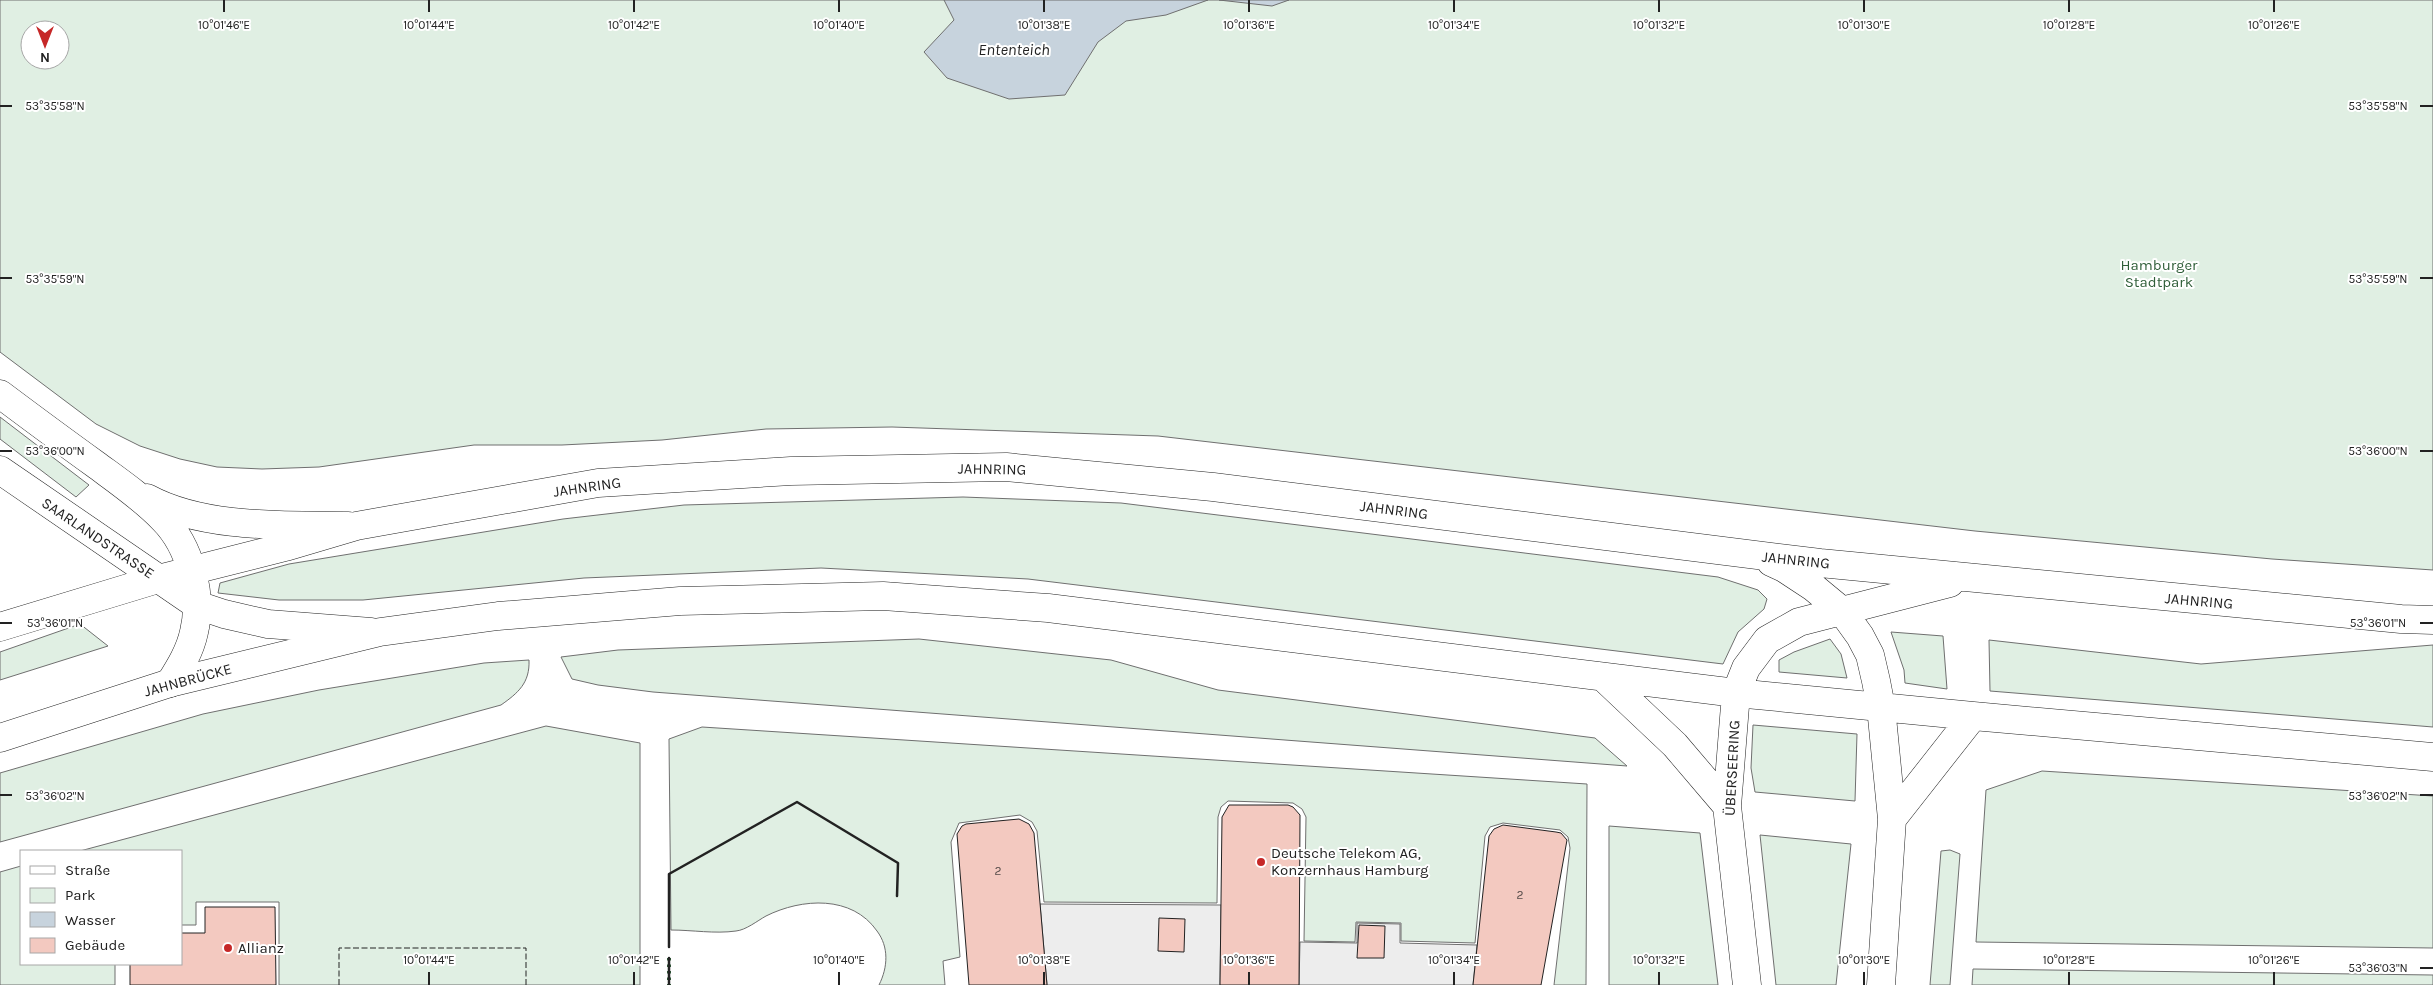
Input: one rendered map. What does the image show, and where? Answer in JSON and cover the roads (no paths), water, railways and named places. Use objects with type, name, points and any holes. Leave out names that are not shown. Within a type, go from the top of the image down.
[{"type":"main road","points":[[0,394],[120,482],[164,520],[182,546],[192,571],[197,604],[195,632],[186,657],[170,683]]},
{"type":"main road","name":"JAHNRING","points":[[356,526],[598,483],[791,470],[1006,468],[1213,487],[1754,556],[2402,620],[2433,620]]},
{"type":"main road","name":"SAARLANDSTRASSE","points":[[0,470],[197,604],[224,614],[268,624],[380,632]]},
{"type":"main road","points":[[120,482],[161,505],[198,515],[280,525],[356,526]]},
{"type":"main road","points":[[0,627],[158,579],[356,526]]},
{"type":"main road","points":[[1754,556],[1784,568],[1813,587],[1842,611],[1860,636],[1870,655],[1882,707],[1892,819],[1881,985]]},
{"type":"main road","name":"ÜBERSEERING","points":[[1746,985],[1727,806],[1736,693],[1746,668],[1768,640],[1799,622],[1966,578]]},
{"type":"main road","points":[[380,632],[498,616],[680,601],[883,596],[1048,608],[1736,693],[2433,757]]},
{"type":"main road","name":"JAHNBRÜCKE","points":[[0,738],[170,683],[380,632]]},
{"type":"main road","points":[[1603,676],[1675,745],[1727,806]]},
{"type":"main road","points":[[1892,819],[1973,716]]},
{"type":"water","name":"Ententeich","points":[[944,0],[1208,0],[1166,15],[1126,21],[1098,42],[1065,95],[1009,99],[947,78],[924,52],[954,20]]},
{"type":"water","points":[[1219,0],[1289,0],[1272,6]]},
{"type":"place","name":"Deutsche Telekom AG, Konzernhaus Hamburg","points":[[1261,862]]},
{"type":"place","name":"Allianz","points":[[228,948]]},
{"type":"park label","name":"Hamburger Stadtpark","points":[[2159,274]]}]
